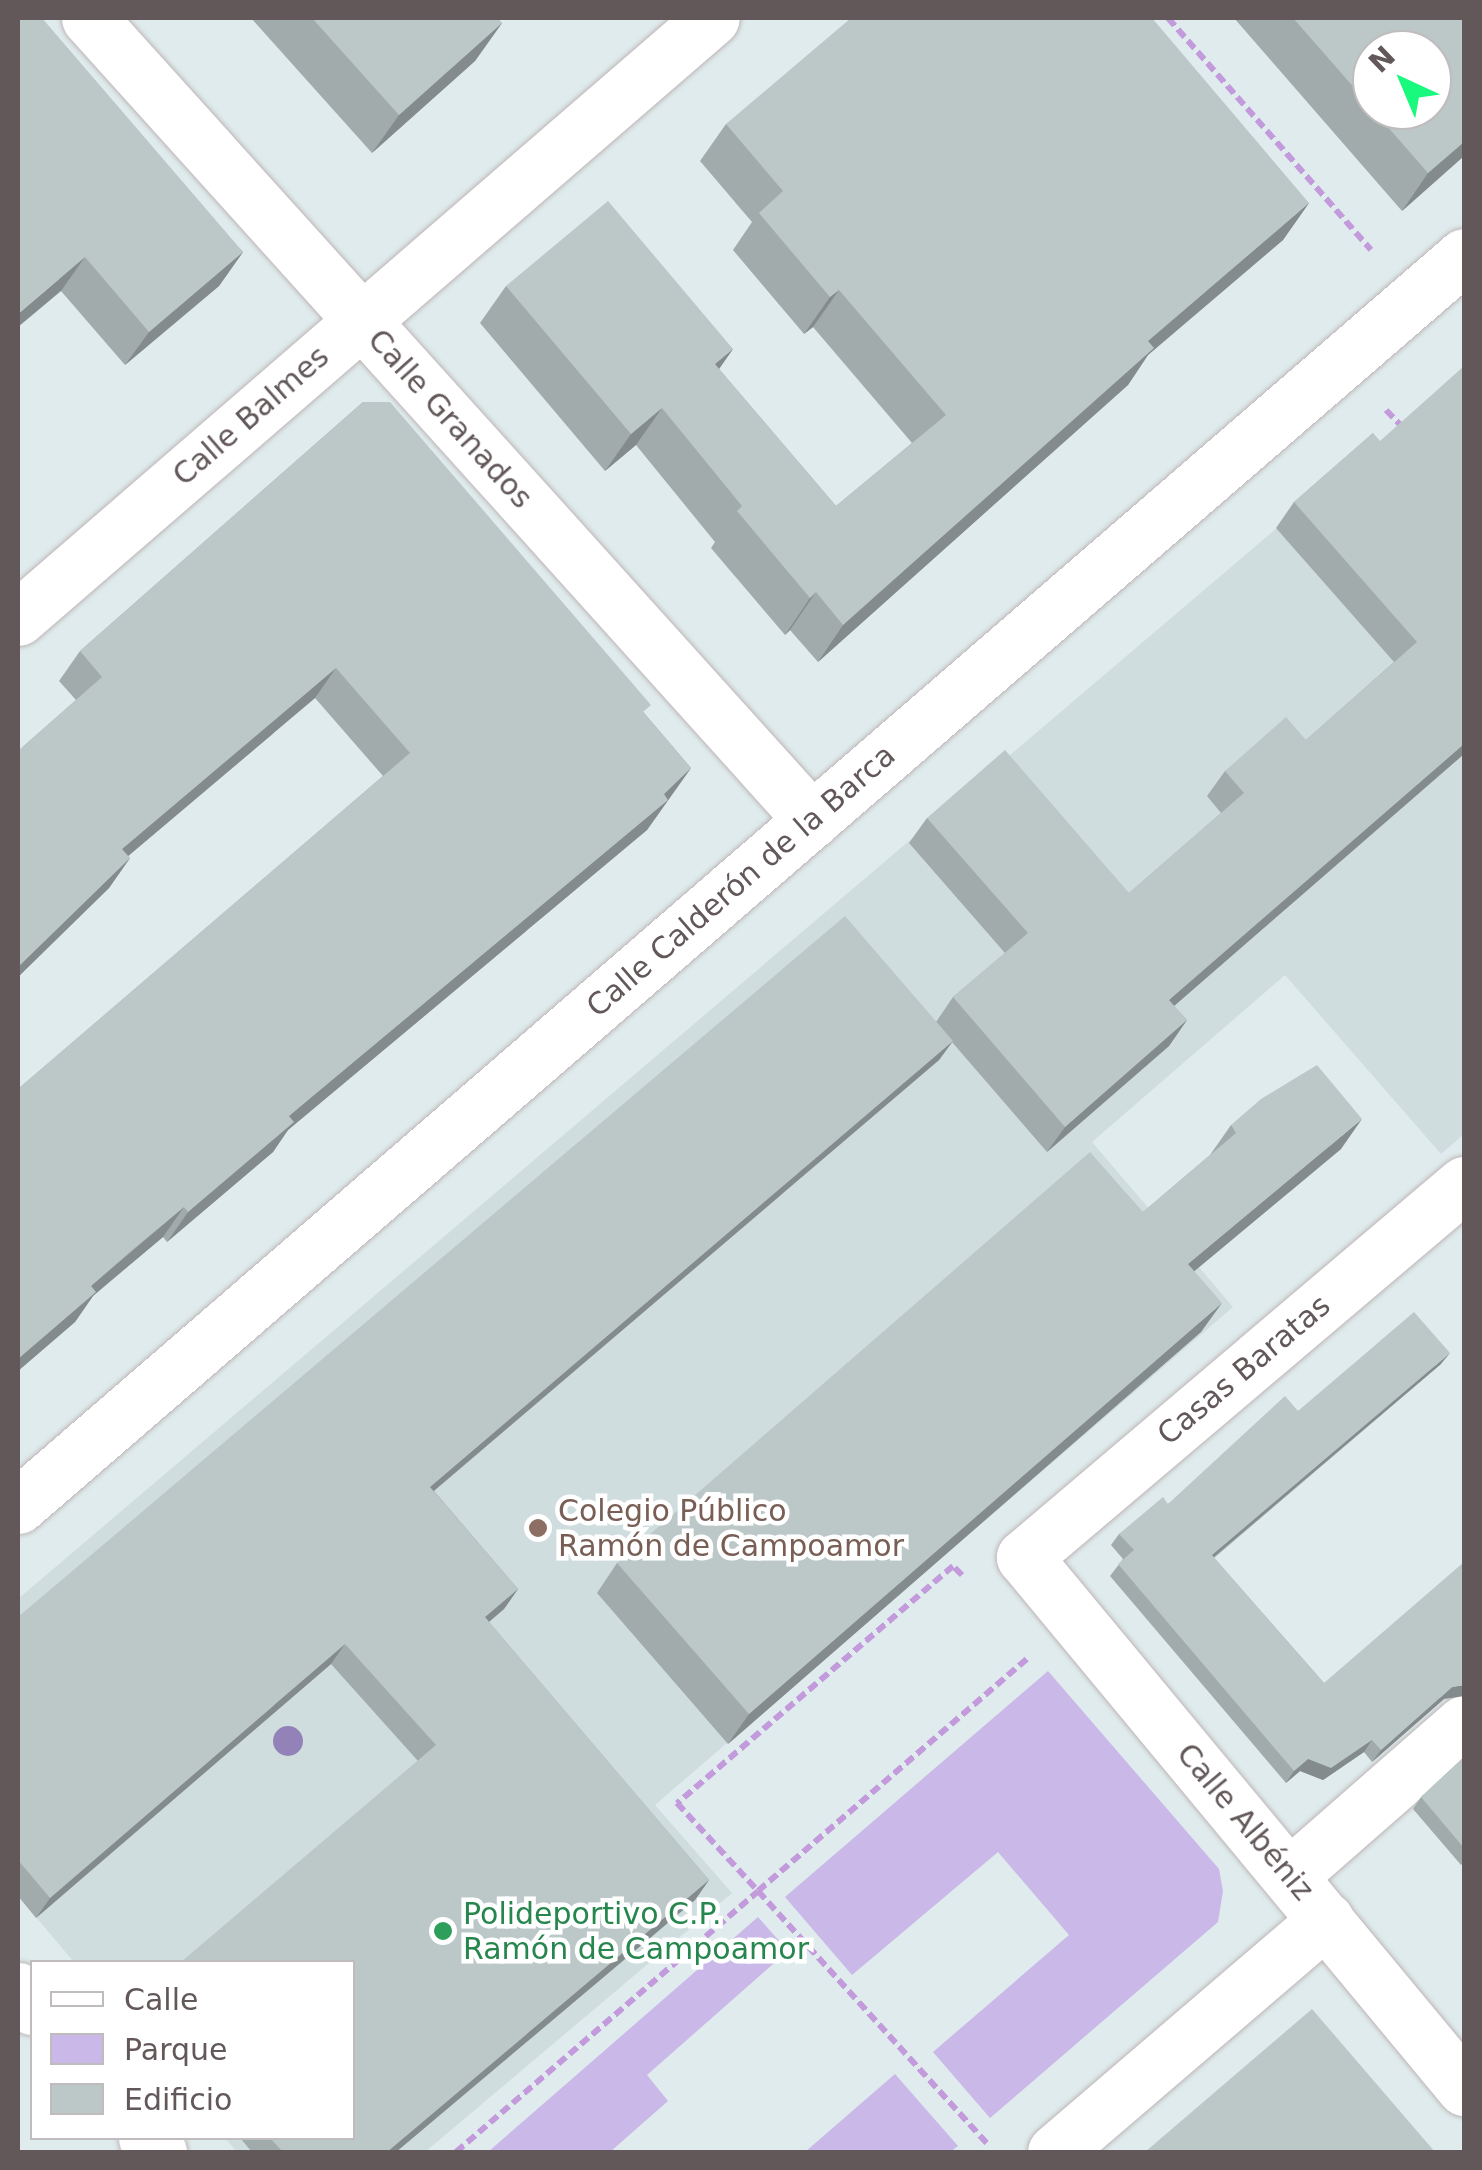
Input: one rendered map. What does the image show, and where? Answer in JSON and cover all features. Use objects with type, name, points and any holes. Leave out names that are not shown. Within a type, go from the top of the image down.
[{"type":"street","name":"Calle Granados","points":[[89,18],[812,820]]},
{"type":"street","name":"Calle Balmes","points":[[18,618],[712,18]]},
{"type":"street","name":"Calle Calderón de la Barca","points":[[18,1506],[1464,256]]},
{"type":"street","name":"Casas Baratas","points":[[1024,1557],[1464,1184]]},
{"type":"street","name":"Calle Albéniz","points":[[1024,1557],[1464,2088]]},
{"type":"street","points":[[1289,1876],[1464,1723]]},
{"type":"street","points":[[1056,2152],[1326,1920]]},
{"type":"path","points":[[1168,18],[1415,300]]},
{"type":"path","points":[[1386,409],[1412,438]]},
{"type":"path","points":[[966,1580],[953,1566],[678,1803],[996,2152]]},
{"type":"path","points":[[456,2152],[1032,1654],[1018,1640]]},
{"type":"shaded area","name":"Colegio Público Ramón de Campoamor","points":[[1277,528],[1464,585],[1464,1134],[1441,1154],[1285,975],[1092,1142],[1233,1307],[655,1805],[732,1893],[425,2152],[237,2152],[227,2140],[355,2140],[355,1960],[72,1960],[18,1896],[18,1599]]},
{"type":"green space","points":[[1048,1671],[1219,1869],[1223,1891],[1218,1922],[990,2118],[933,2052],[1069,1935],[998,1852],[852,1975],[785,1897]]},
{"type":"green space","points":[[758,1917],[788,1951],[647,2075],[668,2101],[610,2152],[488,2152]]},
{"type":"green space","points":[[895,2074],[958,2146],[950,2152],[805,2152]]},
{"type":"building","points":[[18,18],[42,18],[243,252],[149,332],[85,257],[18,314]]},
{"type":"building","points":[[312,18],[497,18],[502,23],[399,115]]},
{"type":"building","points":[[851,18],[1152,18],[1309,203],[1148,341],[1154,348],[843,625],[816,592],[810,598],[737,511],[742,506],[662,408],[631,434],[506,286],[608,201],[733,349],[715,364],[836,506],[946,415],[839,290],[830,297],[759,213],[783,191],[726,124]]},
{"type":"building","points":[[1293,18],[1464,18],[1464,142],[1428,173],[1390,130],[1452,130],[1452,30],[1352,30],[1352,85]]},
{"type":"building","points":[[1464,366],[1464,744],[1169,1000],[1187,1020],[1065,1127],[953,997],[1028,933],[927,818],[1005,750],[1129,893],[1244,793],[1225,771],[1286,717],[1306,740],[1417,642],[1294,502],[1373,433],[1380,441]]},
{"type":"building","points":[[363,402],[390,402],[651,705],[643,712],[691,768],[664,794],[668,800],[289,1116],[294,1122],[188,1212],[184,1207],[131,1251],[91,1286],[96,1292],[18,1359],[18,1089],[410,753],[336,668],[122,849],[130,858],[18,967],[18,751],[102,677],[80,651]]},
{"type":"building","points":[[845,916],[953,1041],[430,1487],[518,1589],[485,1617],[709,1880],[387,2152],[283,2152],[272,2140],[355,2140],[355,1960],[183,1960],[436,1745],[345,1644],[50,1898],[18,1860],[18,1617]]},
{"type":"building","points":[[1317,1065],[1362,1119],[1188,1264],[1222,1303],[749,1714],[617,1563],[1090,1152],[1143,1212],[1236,1133],[1231,1125],[1261,1099]]},
{"type":"building","points":[[1414,1312],[1450,1353],[1212,1555],[1324,1683],[1464,1562],[1464,1685],[1452,1687],[1381,1750],[1372,1740],[1331,1768],[1308,1759],[1294,1771],[1118,1564],[1134,1550],[1119,1534],[1163,1497],[1168,1504],[1285,1396],[1298,1411]]},
{"type":"building","points":[[1464,1757],[1464,1848],[1421,1797]]},
{"type":"building","points":[[1312,2009],[1435,2152],[1145,2152]]},
{"type":"place","name":"Colegio Público Ramón de Campoamor","points":[[538,1528]]},
{"type":"place","name":"Polideportivo C.P. Ramón de Campoamor","points":[[443,1931]]}]
